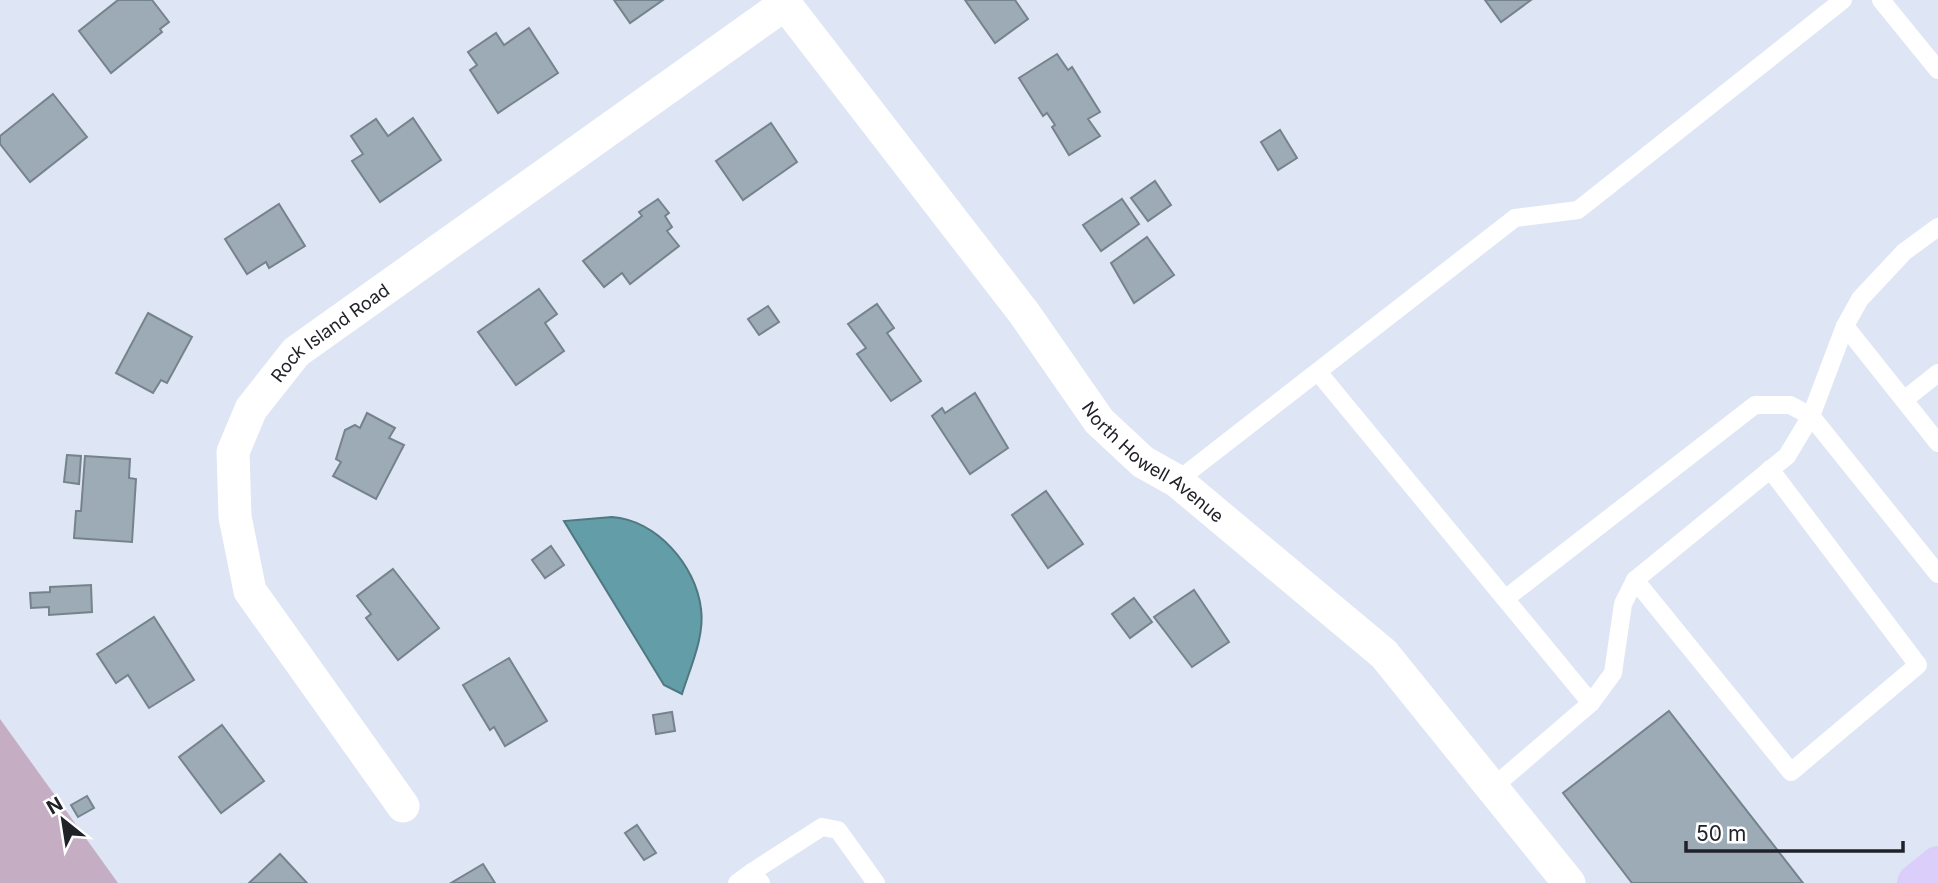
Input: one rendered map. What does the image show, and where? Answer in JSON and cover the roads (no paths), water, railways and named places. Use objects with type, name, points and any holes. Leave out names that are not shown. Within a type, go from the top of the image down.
[{"type":"street","name":"North Howell Avenue","points":[[783,2],[1024,313],[1098,421],[1143,462],[1177,481],[1384,654],[1569,883]]},
{"type":"street","name":"Rock Island Road","points":[[403,806],[250,591],[235,517],[233,452],[251,409],[296,352],[783,2]]},
{"type":"lane","points":[[1177,481],[1516,218],[1578,210],[1843,0]]},
{"type":"lane","points":[[1881,0],[1938,70]]},
{"type":"lane","points":[[1492,788],[1591,703],[1613,673],[1623,604],[1635,580],[1787,456],[1811,416],[1845,326],[1869,290],[1905,252],[1938,227]]},
{"type":"lane","points":[[1845,326],[1938,443]]},
{"type":"lane","points":[[1318,372],[1591,703]]},
{"type":"lane","points":[[1904,400],[1938,373]]},
{"type":"lane","points":[[1505,600],[1755,405],[1790,405],[1811,416],[1938,574]]},
{"type":"lane","points":[[1635,580],[1791,772],[1802,763],[1918,665],[1770,469]]},
{"type":"lane","points":[[737,883],[757,878],[822,827],[838,830],[876,883]]},
{"type":"water","points":[[612,517],[644,526],[658,536],[682,561],[698,593],[701,630],[682,694],[664,685],[564,521]]}]
